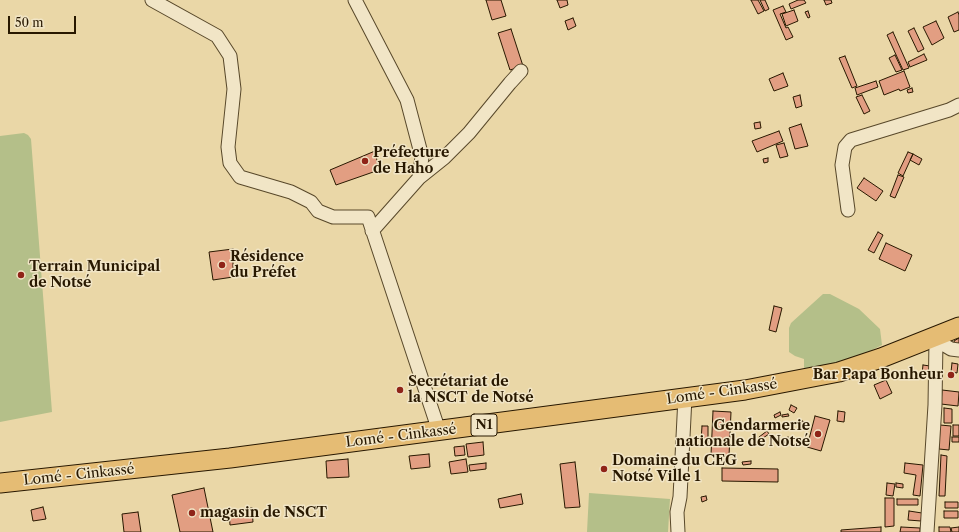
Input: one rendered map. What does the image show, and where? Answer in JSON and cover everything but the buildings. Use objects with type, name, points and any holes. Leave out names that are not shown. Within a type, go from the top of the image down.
[{"type":"highway","name":"Lomé - Cinkassé","points":[[0,483],[230,458],[745,390],[839,372],[935,339],[959,327]]},
{"type":"street","points":[[152,0],[217,36],[230,56],[234,88],[228,147],[230,163],[240,177],[290,192],[311,202],[318,211],[333,217],[368,217],[439,431]]},
{"type":"street","points":[[355,0],[407,100],[422,157],[419,178]]},
{"type":"street","points":[[372,231],[419,178],[444,158],[469,134],[510,83],[522,71]]},
{"type":"street","points":[[848,210],[842,165],[845,146],[851,140],[949,110],[959,105]]},
{"type":"street","points":[[927,532],[935,405],[935,339],[951,348],[959,350]]},
{"type":"street","points":[[678,532],[677,512],[680,497],[681,463],[685,425],[685,398]]},
{"type":"green space","name":"Terrain Municipal de Notsé","points":[[24,133],[31,139],[52,412],[0,422],[0,136]]},
{"type":"green space","points":[[823,294],[830,294],[859,309],[880,329],[882,345],[853,360],[806,372],[804,367],[804,359],[789,352],[789,328],[791,323]]},
{"type":"green space","points":[[589,493],[670,499],[668,532],[587,532]]},
{"type":"place","name":"Préfecture de Haho","points":[[365,161]]},
{"type":"place","name":"Résidence du Préfet","points":[[222,265]]},
{"type":"place","name":"Terrain Municipal de Notsé","points":[[21,275]]},
{"type":"place","name":"Bar Papa Bonheur","points":[[951,375]]},
{"type":"place","name":"Secrétariat de la NSCT de Notsé","points":[[400,390]]},
{"type":"place","name":"Gendarmerie nationale de Notsé","points":[[818,434]]},
{"type":"place","name":"Domaine du CEG Notsé Ville 1","points":[[604,469]]},
{"type":"place","name":"magasin de NSCT","points":[[192,513]]}]
